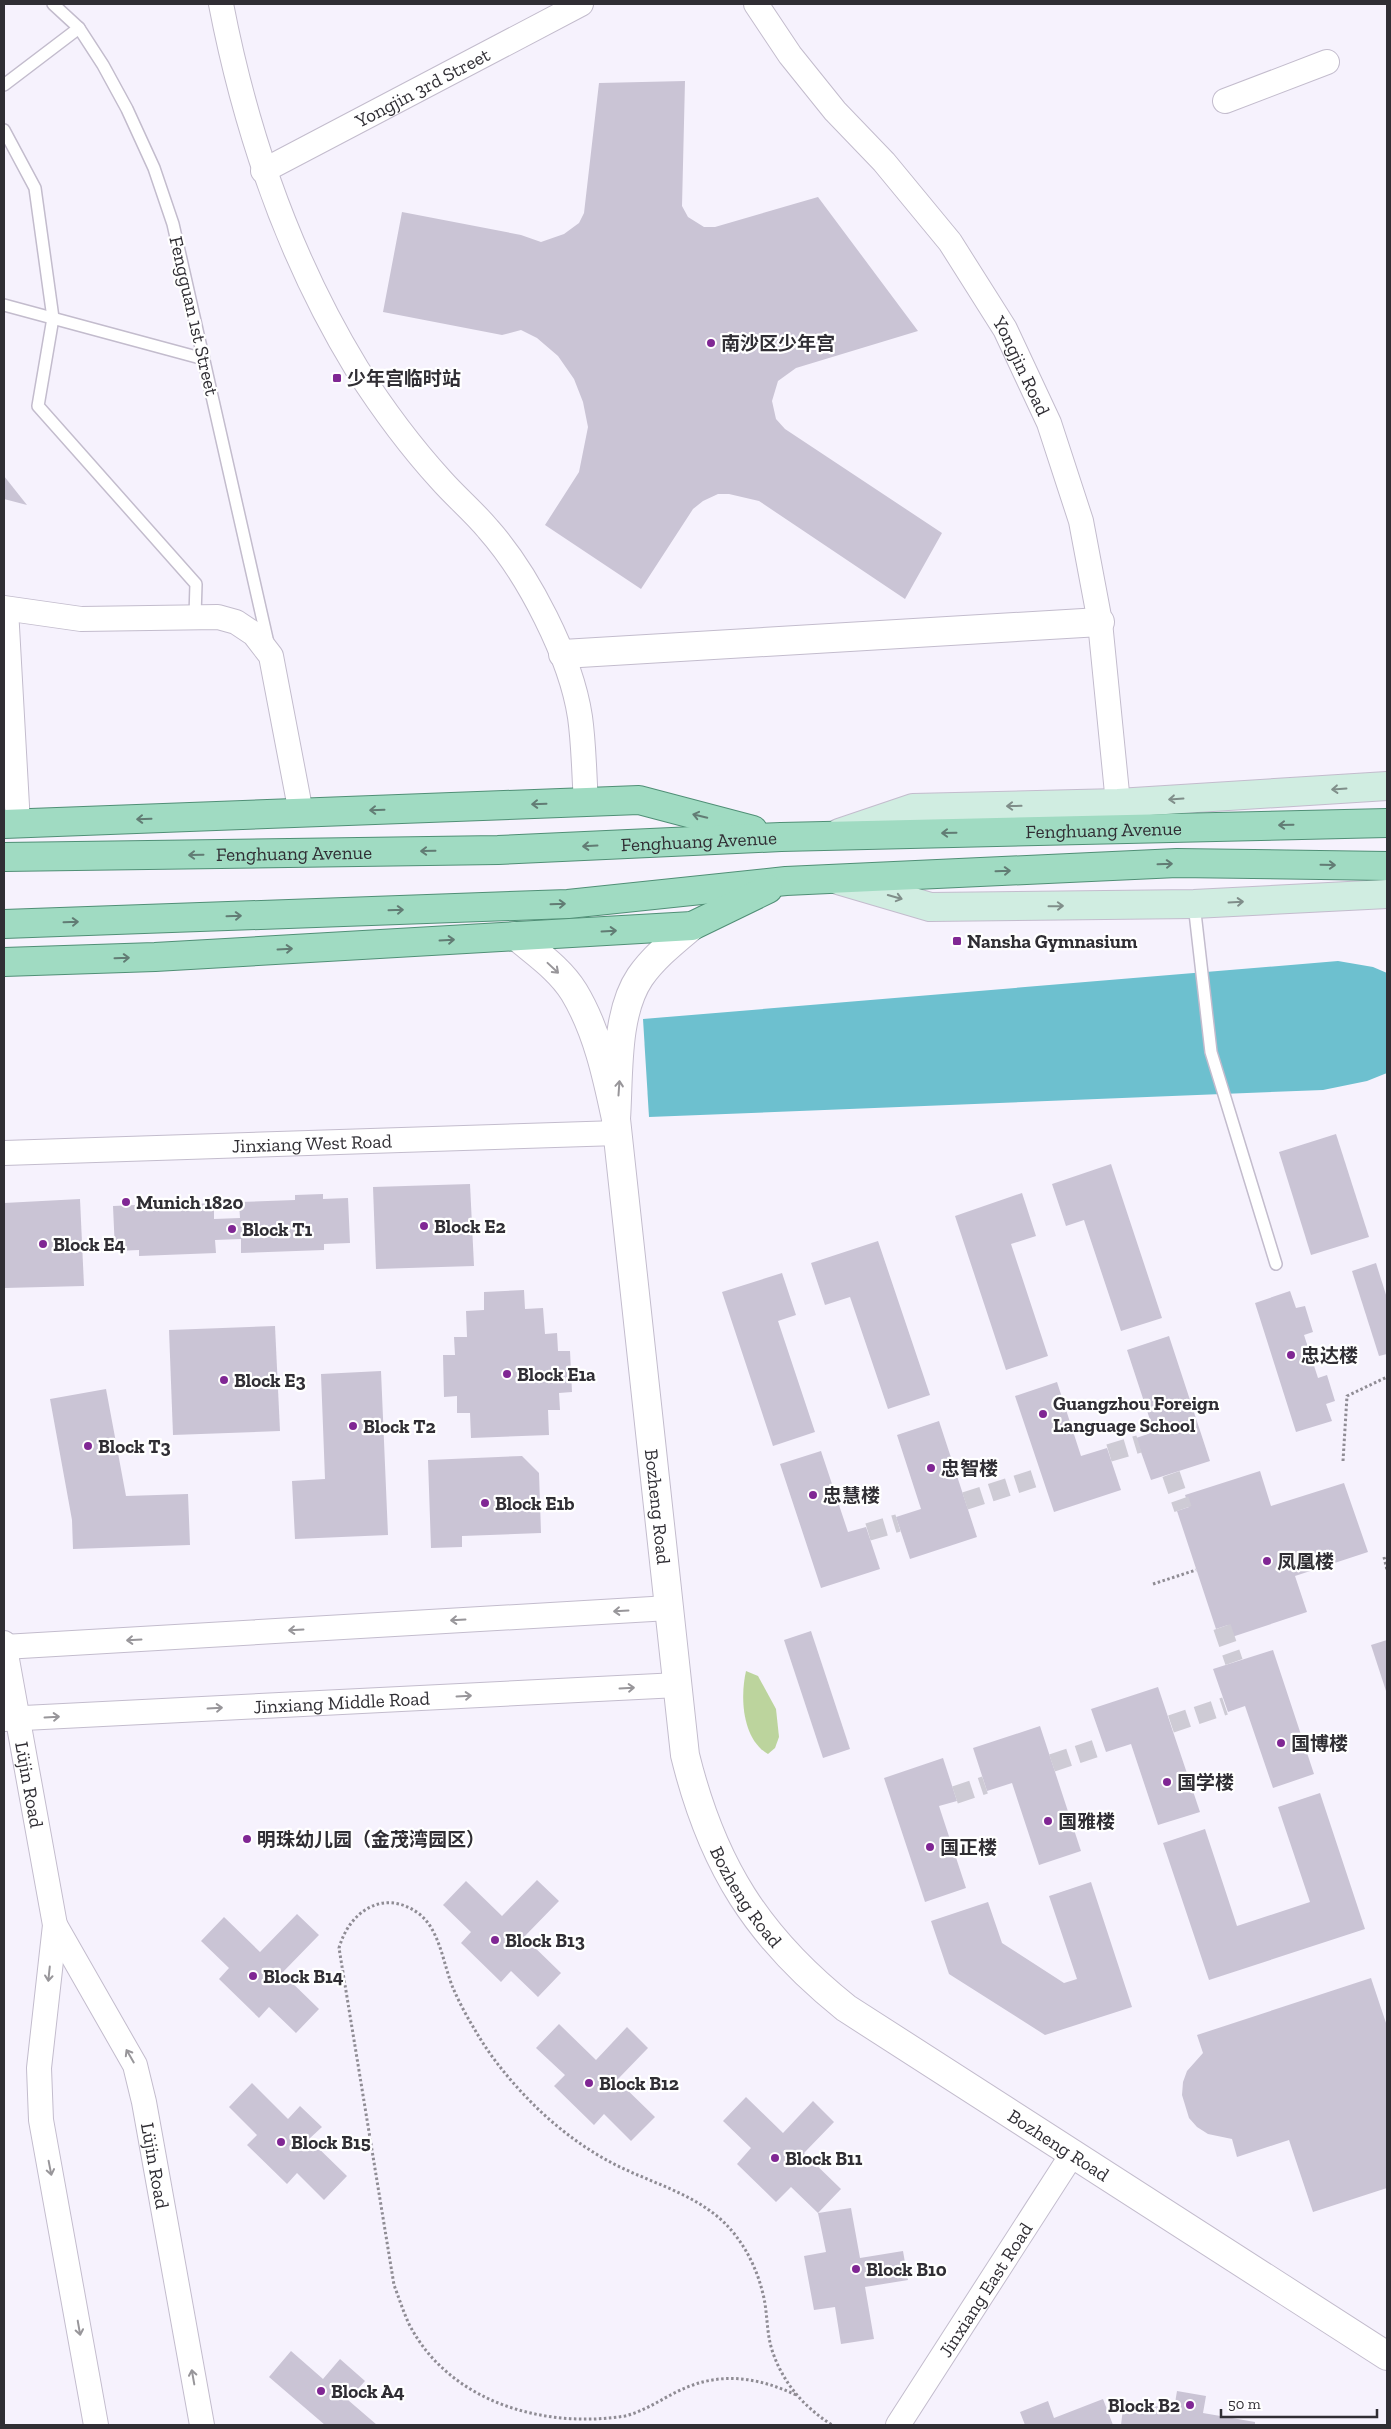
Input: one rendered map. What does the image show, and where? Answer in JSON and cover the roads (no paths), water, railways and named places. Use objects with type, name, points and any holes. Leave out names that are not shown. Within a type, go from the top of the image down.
[{"type":"main road","points":[[832,836],[913,808],[1118,803],[1387,786]]},
{"type":"main road","points":[[11,824],[639,800],[781,837]]},
{"type":"main road","name":"Fenghuang Avenue","points":[[7,857],[498,850],[781,837],[1387,823]]},
{"type":"main road","name":"Fenghuang Avenue","points":[[13,924],[568,904],[786,880],[1176,863],[1387,866]]},
{"type":"main road","points":[[832,878],[930,907],[1194,904],[1387,894]]},
{"type":"main road","points":[[4,962],[155,956],[692,926],[786,880]]},
{"type":"street","points":[[221,4],[235,72],[264,172],[290,240],[313,289],[358,369],[398,430],[440,480],[488,529],[517,567],[563,654],[580,716],[586,802]]},
{"type":"street","name":"Yongjin 3rd Street","points":[[264,172],[581,4]]},
{"type":"street","name":"Yongjin Road","points":[[756,4],[790,55],[835,111],[884,162],[950,242],[1005,329],[1049,422],[1078,512],[1100,622],[1118,803]]},
{"type":"street","points":[[1225,101],[1326,62]]},
{"type":"street","points":[[11,824],[5,609],[81,619],[218,617],[236,622],[254,634],[271,656],[301,813]]},
{"type":"street","points":[[563,654],[1100,622]]},
{"type":"street","points":[[617,1126],[624,1016],[639,978],[663,950],[692,926]]},
{"type":"street","points":[[516,936],[556,970],[574,991],[607,1072],[617,1126]]},
{"type":"street","name":"Jinxiang West Road","points":[[4,1153],[617,1126]]},
{"type":"street","name":"Bozheng Road","points":[[617,1126],[685,1755],[705,1823],[734,1885],[773,1939],[795,1964],[846,2008],[1387,2356]]},
{"type":"street","points":[[4,1646],[669,1608]]},
{"type":"street","name":"Lüjin Road","points":[[4,1646],[11,1719],[55,1925],[135,2065],[144,2102],[202,2425]]},
{"type":"street","name":"Jinxiang Middle Road","points":[[11,1719],[678,1685]]},
{"type":"street","name":"Lüjin Road","points":[[55,1925],[38,2068],[41,2120],[96,2425]]},
{"type":"street","name":"Jinxiang East Road","points":[[898,2425],[1073,2153]]},
{"type":"lane","name":"Fengguan 1st Street","points":[[52,4],[79,28],[103,65],[127,109],[154,168],[173,224],[271,656]]},
{"type":"lane","points":[[4,85],[79,28]]},
{"type":"lane","points":[[4,130],[35,188],[53,318],[38,406],[196,584],[195,616]]},
{"type":"lane","points":[[4,305],[204,359]]},
{"type":"lane","points":[[1194,904],[1211,1052],[1276,1264]]},
{"type":"water","points":[[1338,961],[1373,967],[1387,973],[1387,1073],[1367,1081],[1323,1090],[649,1117],[643,1019]]},
{"type":"tunnel","points":[[1109,1453],[1139,1444]]},
{"type":"tunnel","points":[[1171,1474],[1183,1509]]},
{"type":"tunnel","points":[[965,1501],[1042,1476]]},
{"type":"tunnel","points":[[868,1532],[898,1523]]},
{"type":"tunnel","points":[[1222,1627],[1234,1662]]},
{"type":"tunnel","points":[[1171,1724],[1225,1706]]},
{"type":"tunnel","points":[[1052,1763],[1103,1746]]},
{"type":"tunnel","points":[[955,1795],[985,1785]]},
{"type":"place","name":"南沙区少年宫","points":[[711,343]]},
{"type":"place","name":"少年宫临时站","points":[[337,378]]},
{"type":"place","name":"Nansha Gymnasium","points":[[957,941]]},
{"type":"place","name":"Munich 1820","points":[[126,1202]]},
{"type":"place","name":"Block E2","points":[[424,1226]]},
{"type":"place","name":"Block T1","points":[[232,1229]]},
{"type":"place","name":"Block E4","points":[[43,1244]]},
{"type":"place","name":"忠达楼","points":[[1291,1355]]},
{"type":"place","name":"Block E1a","points":[[507,1374]]},
{"type":"place","name":"Block E3","points":[[224,1380]]},
{"type":"place","name":"Guangzhou Foreign Language School","points":[[1043,1414]]},
{"type":"place","name":"Block T2","points":[[353,1426]]},
{"type":"place","name":"Block T3","points":[[88,1446]]},
{"type":"place","name":"忠智楼","points":[[931,1468]]},
{"type":"place","name":"忠慧楼","points":[[813,1495]]},
{"type":"place","name":"Block E1b","points":[[485,1503]]},
{"type":"place","name":"凤凰楼","points":[[1267,1561]]},
{"type":"place","name":"国博楼","points":[[1281,1743]]},
{"type":"place","name":"国学楼","points":[[1167,1782]]},
{"type":"place","name":"国雅楼","points":[[1048,1821]]},
{"type":"place","name":"明珠幼儿园（金茂湾园区）","points":[[247,1839]]},
{"type":"place","name":"国正楼","points":[[930,1847]]},
{"type":"place","name":"Block B13","points":[[495,1940]]},
{"type":"place","name":"Block B14","points":[[253,1976]]},
{"type":"place","name":"Block B12","points":[[589,2083]]},
{"type":"place","name":"Block B15","points":[[281,2142]]},
{"type":"place","name":"Block B11","points":[[775,2158]]},
{"type":"place","name":"Block B10","points":[[856,2269]]},
{"type":"place","name":"Block A4","points":[[321,2391]]},
{"type":"place","name":"Block B2","points":[[1190,2405]]}]
